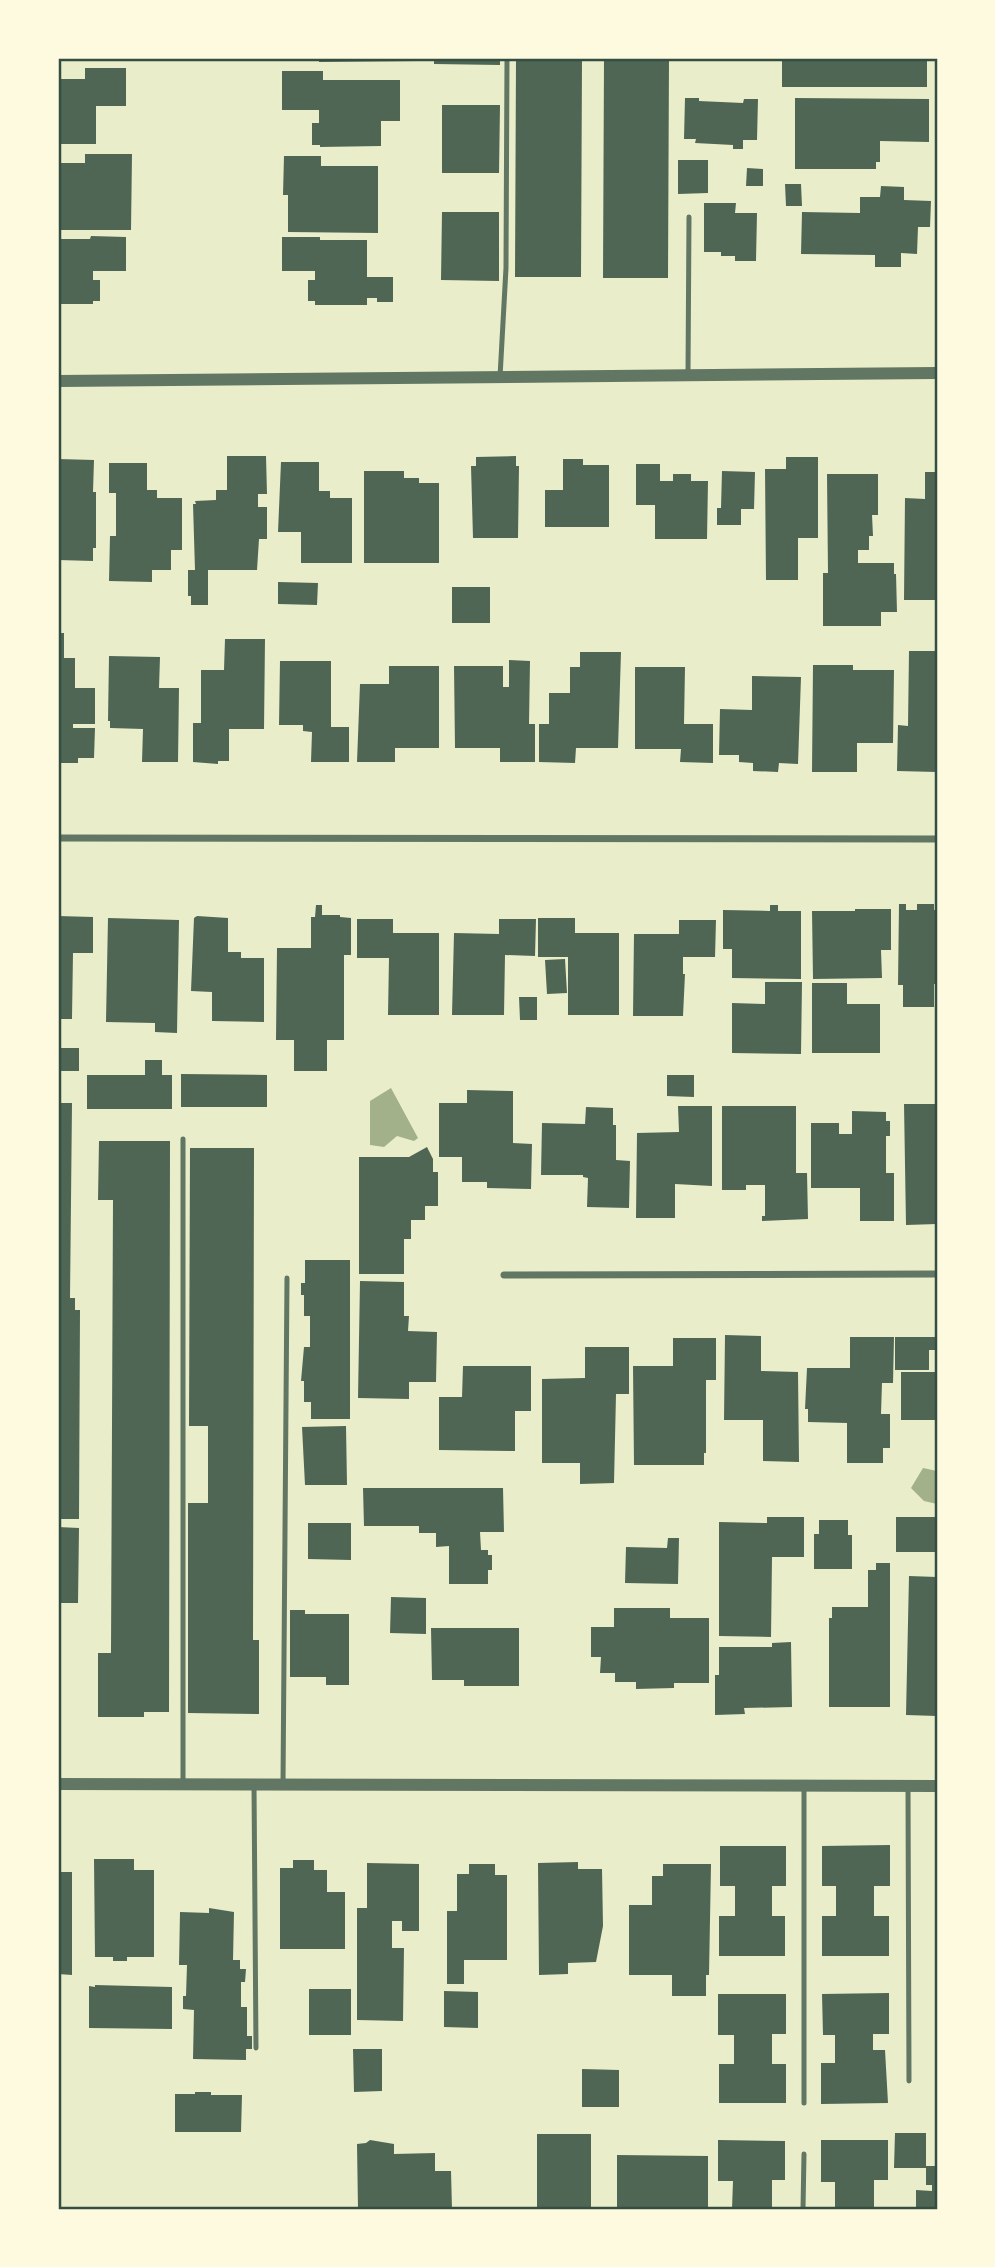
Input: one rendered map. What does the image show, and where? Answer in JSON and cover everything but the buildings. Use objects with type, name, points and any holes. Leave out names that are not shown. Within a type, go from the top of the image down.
[{"type":"street","points":[[58,381],[937,373]]},
{"type":"street","points":[[58,838],[937,839]]},
{"type":"street","points":[[504,1275],[937,1274]]},
{"type":"street","points":[[58,1784],[937,1786]]},
{"type":"lane","points":[[500,377],[506,268],[507,58]]},
{"type":"lane","points":[[688,375],[689,217]]},
{"type":"lane","points":[[183,1139],[183,1784]]},
{"type":"lane","points":[[283,1784],[287,1278]]},
{"type":"lane","points":[[254,1784],[256,2048]]},
{"type":"lane","points":[[908,1786],[909,2081]]},
{"type":"lane","points":[[804,1787],[804,2103]]},
{"type":"lane","points":[[803,2209],[804,2154]]},
{"type":"shaded area","points":[[391,1088],[418,1138],[414,1141],[397,1136],[384,1147],[370,1145],[370,1101]]},
{"type":"shaded area","points":[[923,1468],[937,1471],[937,1504],[924,1501],[911,1488]]}]
